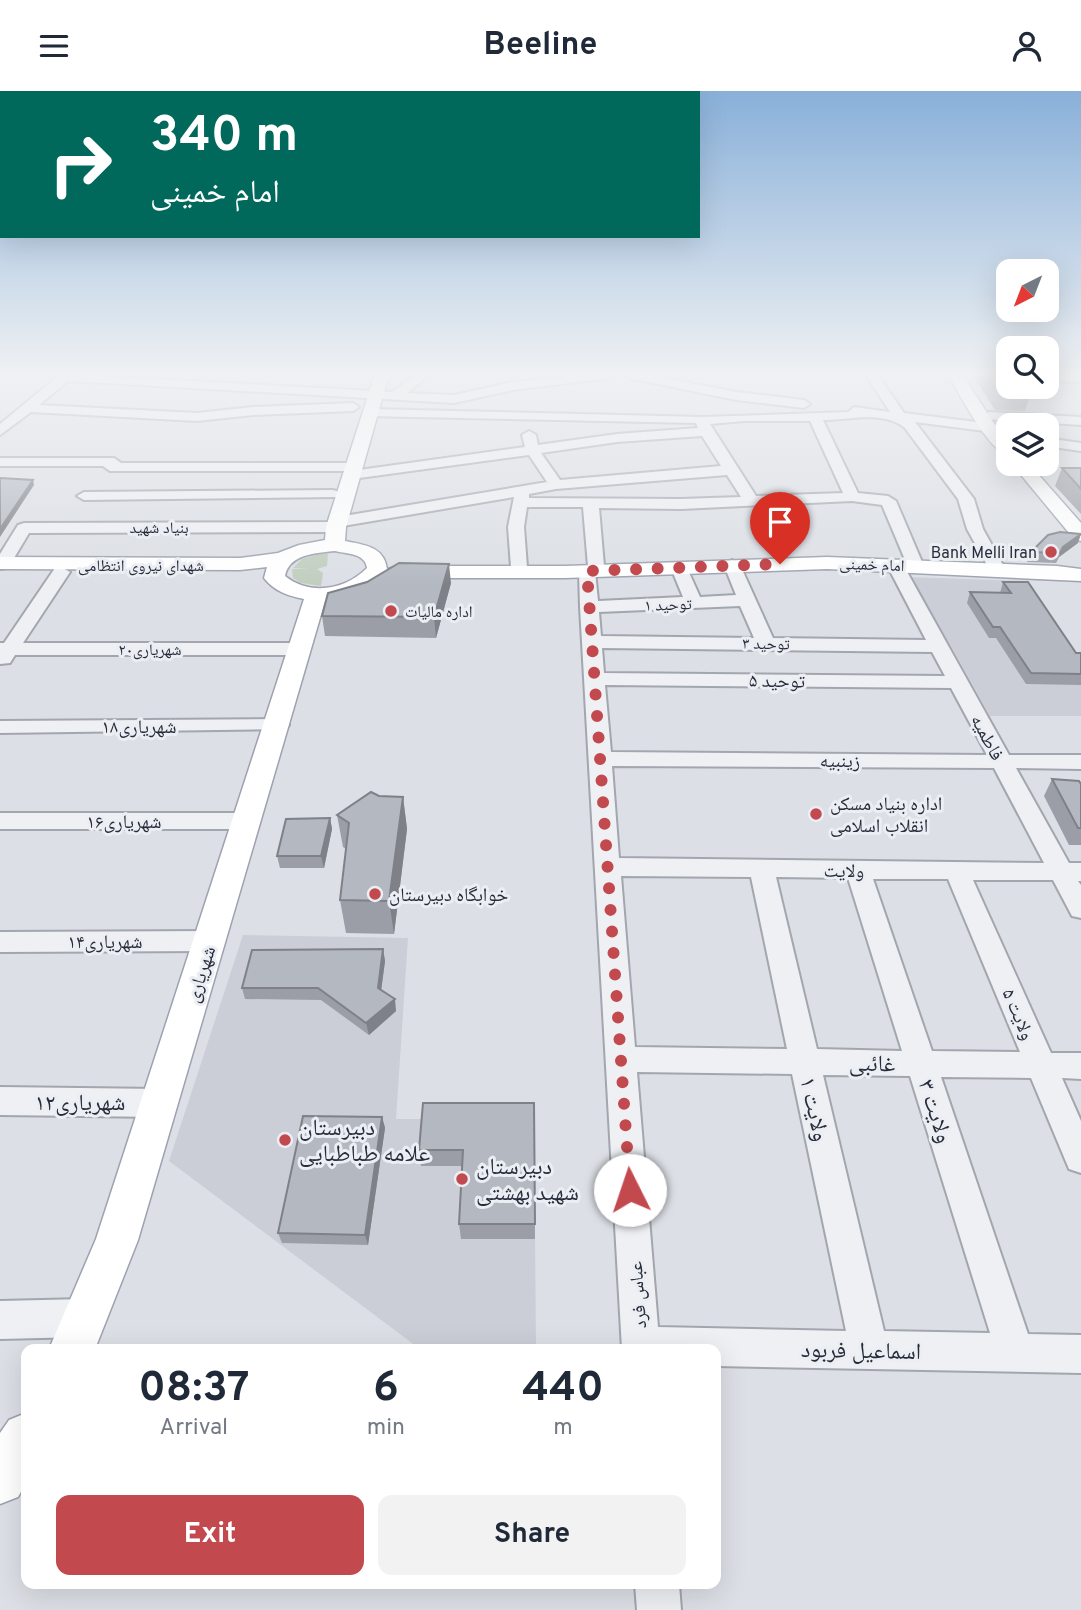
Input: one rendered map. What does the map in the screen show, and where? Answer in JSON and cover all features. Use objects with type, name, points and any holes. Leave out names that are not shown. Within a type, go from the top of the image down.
[{"type":"main road","points":[[336,531],[353,547],[368,552],[373,569],[356,587],[316,594],[296,592],[281,586],[278,568],[296,551],[336,531],[360,445]]},
{"type":"main road","points":[[1030,476],[1081,535]]},
{"type":"main road","name":"امام خمینی","points":[[373,569],[401,572],[592,568],[825,558],[1057,572],[1079,566]]},
{"type":"main road","name":"امام خمینی","points":[[373,569],[401,565],[678,568],[828,563],[1079,566]]},
{"type":"main road","name":"شهدای نیروی انتظامی","points":[[1,566],[240,564],[278,568]]},
{"type":"main road","name":"شهدای نیروی انتظامی","points":[[1,566],[61,572],[234,572],[278,568]]},
{"type":"main road","name":"شهریاری","points":[[78,1334],[117,1241],[278,725],[316,594]]},
{"type":"main road","points":[[0,1479],[21,1445]]},
{"type":"street","points":[[531,445],[556,485]]},
{"type":"street","points":[[110,467],[392,473],[548,445]]},
{"type":"street","points":[[714,445],[751,501]]},
{"type":"street","points":[[521,497],[681,504],[852,497],[828,445]]},
{"type":"street","points":[[925,445],[966,499],[975,529],[995,565]]},
{"type":"street","points":[[0,462],[114,462],[54,528]]},
{"type":"street","points":[[521,497],[556,485],[730,470]]},
{"type":"street","points":[[76,504],[332,494]]},
{"type":"street","points":[[519,567],[516,527],[521,497]]},
{"type":"street","name":"بنیاد شهید","points":[[1,566],[24,528],[336,531],[521,497]]},
{"type":"street","name":"فاطمیه","points":[[852,497],[888,501],[904,564],[939,646],[1001,761],[1071,872],[1081,909]]},
{"type":"street","name":"عباس فرد","points":[[590,502],[592,568],[589,607],[598,759],[608,867],[641,1344]]},
{"type":"street","points":[[732,565],[765,642]]},
{"type":"street","points":[[678,568],[694,603]]},
{"type":"street","points":[[3,654],[61,572]]},
{"type":"street","name":"توحید ۱","points":[[589,607],[747,600]]},
{"type":"street","name":"توحید ۳","points":[[592,642],[939,646]]},
{"type":"street","name":"شهریاری۲۰","points":[[3,654],[300,649]]},
{"type":"street","name":"توحید ۵","points":[[595,679],[958,682]]},
{"type":"street","name":"شهریاری۱۸","points":[[0,727],[278,725]]},
{"type":"street","name":"زینبیه","points":[[598,759],[1081,762]]},
{"type":"street","name":"شهریاری۱۶","points":[[0,821],[248,821]]},
{"type":"street","name":"ولایت","points":[[608,867],[1071,872]]},
{"type":"street","name":"ولایت ۱","points":[[762,869],[869,1350]]},
{"type":"street","name":"ولایت ۳","points":[[858,870],[1015,1352]]},
{"type":"street","name":"ولایت ۵","points":[[957,871],[1081,1158]]},
{"type":"street","name":"شهریاری۱۴","points":[[0,942],[211,941]]},
{"type":"street","name":"غائبی","points":[[621,1059],[1081,1066]]},
{"type":"street","name":"شهریاری۱۲","points":[[0,1101],[160,1103]]},
{"type":"street","points":[[0,1320],[78,1334]]},
{"type":"street","name":"اسماعیل فربود","points":[[721,1349],[1081,1354]]},
{"type":"street","points":[[657,1589],[659,1610]]},
{"type":"shaded area","points":[[908,577],[1023,581],[1081,666],[1081,716],[990,716],[950,644]]},
{"type":"shaded area","name":"دبیرستان علامه طباطبایی","points":[[243,935],[408,938],[396,1119],[534,1119],[536,1344],[413,1344],[169,1161]]},
{"type":"green space","points":[[328,554],[327,566],[317,569],[323,573],[321,586],[301,583],[293,578],[292,569],[309,569],[293,568],[302,559]]},
{"type":"building","points":[[1062,468],[1081,468],[1081,489]]},
{"type":"building","points":[[0,478],[33,480],[0,529]]},
{"type":"building","points":[[1060,532],[1081,534],[1063,547],[1060,553],[1031,552],[1048,535]]},
{"type":"building","points":[[399,563],[449,564],[434,617],[322,616],[328,593],[367,582]]},
{"type":"building","points":[[1003,582],[1028,582],[1076,653],[1081,653],[1081,674],[1031,673],[1000,627],[993,627],[970,592],[1011,593]]},
{"type":"building","points":[[1052,779],[1079,781],[1081,784],[1081,828],[1078,828]]},
{"type":"building","points":[[371,792],[379,796],[403,797],[389,901],[340,900],[349,823],[337,815]]},
{"type":"building","points":[[330,818],[321,856],[277,856],[286,819]]},
{"type":"building","points":[[383,949],[378,988],[395,999],[366,1023],[318,988],[242,988],[252,950]]},
{"type":"building","points":[[423,1103],[534,1103],[535,1224],[459,1224],[463,1150],[419,1150]]},
{"type":"building","points":[[303,1116],[382,1117],[365,1235],[278,1233]]},
{"type":"place","name":"Bank Melli Iran","points":[[1051,552]]},
{"type":"place","name":"اداره مالیات","points":[[391,611]]},
{"type":"place","name":"اداره بنیاد مسکن انقلاب اسلامی","points":[[816,814]]},
{"type":"place","name":"خوابگاه دبیرستان","points":[[375,894]]},
{"type":"place","name":"دبیرستان علامه طباطبایی","points":[[285,1140]]},
{"type":"place","name":"دبیرستان شهید بهشتی","points":[[462,1179]]},
{"type":"route","points":[[630,1190],[587,571],[780,564]]}]
